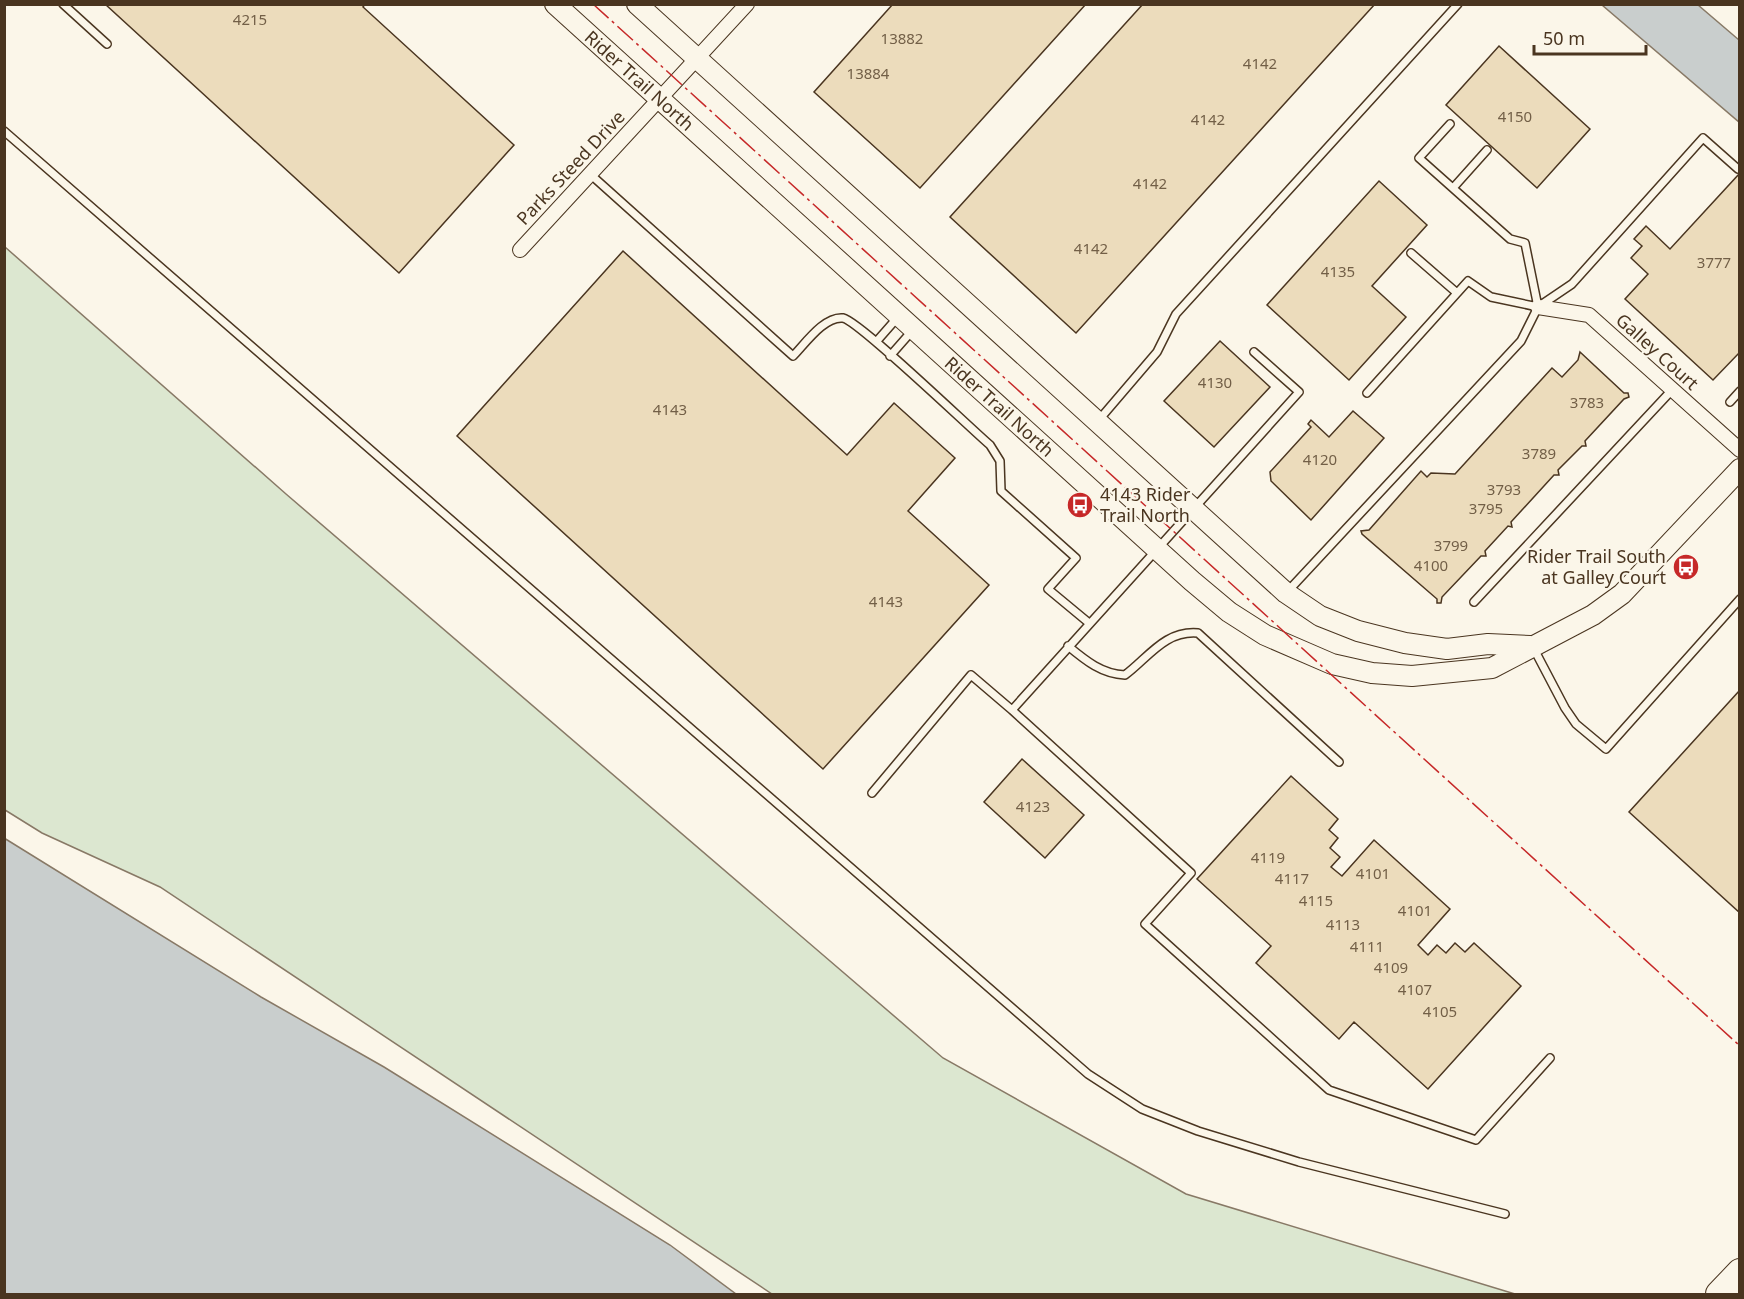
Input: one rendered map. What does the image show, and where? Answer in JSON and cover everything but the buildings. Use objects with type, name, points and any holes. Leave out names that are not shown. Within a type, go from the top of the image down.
[{"type":"highway","points":[[1719,1294],[1740,1272]]},
{"type":"street","name":"Rider Trail North","points":[[555,4],[905,324],[1229,612],[1265,635],[1332,664],[1372,673],[1413,676],[1492,668],[1503,653]]},
{"type":"street","points":[[637,4],[1192,510],[1286,593],[1320,616],[1358,631],[1405,643],[1503,653],[1533,647],[1593,615],[1622,594],[1740,469]]},
{"type":"street","name":"Parks Steed Drive","points":[[520,250],[747,4]]},
{"type":"street","name":"Galley Court","points":[[1538,307],[1589,315],[1740,450]]},
{"type":"lane","points":[[63,4],[107,44]]},
{"type":"lane","points":[[1097,423],[1157,352],[1176,314],[1458,4]]},
{"type":"lane","points":[[1450,124],[1419,158],[1510,239],[1525,243],[1538,307]]},
{"type":"lane","points":[[4,131],[1088,1074],[1142,1109],[1198,1131],[1299,1162],[1505,1214]]},
{"type":"lane","points":[[1286,593],[1521,341],[1538,307],[1572,284],[1703,138],[1738,169]]},
{"type":"lane","points":[[1453,188],[1487,150]]},
{"type":"lane","points":[[590,174],[793,356],[829,320],[843,318],[854,323],[876,342],[990,445],[1000,461],[1001,491],[1076,558],[1048,589],[1089,623]]},
{"type":"lane","points":[[1411,253],[1457,293]]},
{"type":"lane","points":[[1367,393],[1468,281],[1491,297],[1538,307]]},
{"type":"lane","points":[[876,342],[905,324]]},
{"type":"lane","points":[[891,356],[905,324]]},
{"type":"lane","points":[[1012,710],[1157,547],[1299,393],[1254,352]]},
{"type":"lane","points":[[1474,602],[1672,390]]},
{"type":"lane","points":[[1730,402],[1740,391]]},
{"type":"lane","points":[[1533,647],[1565,708],[1576,724],[1606,749],[1740,599]]},
{"type":"lane","points":[[1068,646],[1092,665],[1112,674],[1125,675],[1167,639],[1179,633],[1198,633],[1339,762]]},
{"type":"lane","points":[[872,793],[971,675],[1191,873],[1145,924],[1329,1090],[1476,1140],[1550,1058]]},
{"type":"green space","points":[[5,247],[286,494],[943,1058],[1186,1194],[1515,1294],[772,1294],[160,887],[42,833],[5,810]]},
{"type":"shaded area","points":[[1602,5],[1698,5],[1739,40],[1739,122]]},
{"type":"shaded area","points":[[4,838],[261,997],[384,1067],[670,1245],[736,1294],[5,1294]]},
{"type":"power","points":[[593,4],[1740,1046]]},
{"type":"place","name":"4143 Rider Trail North","points":[[1080,505]]},
{"type":"place","name":"Rider Trail South at Galley Court","points":[[1686,567]]}]
